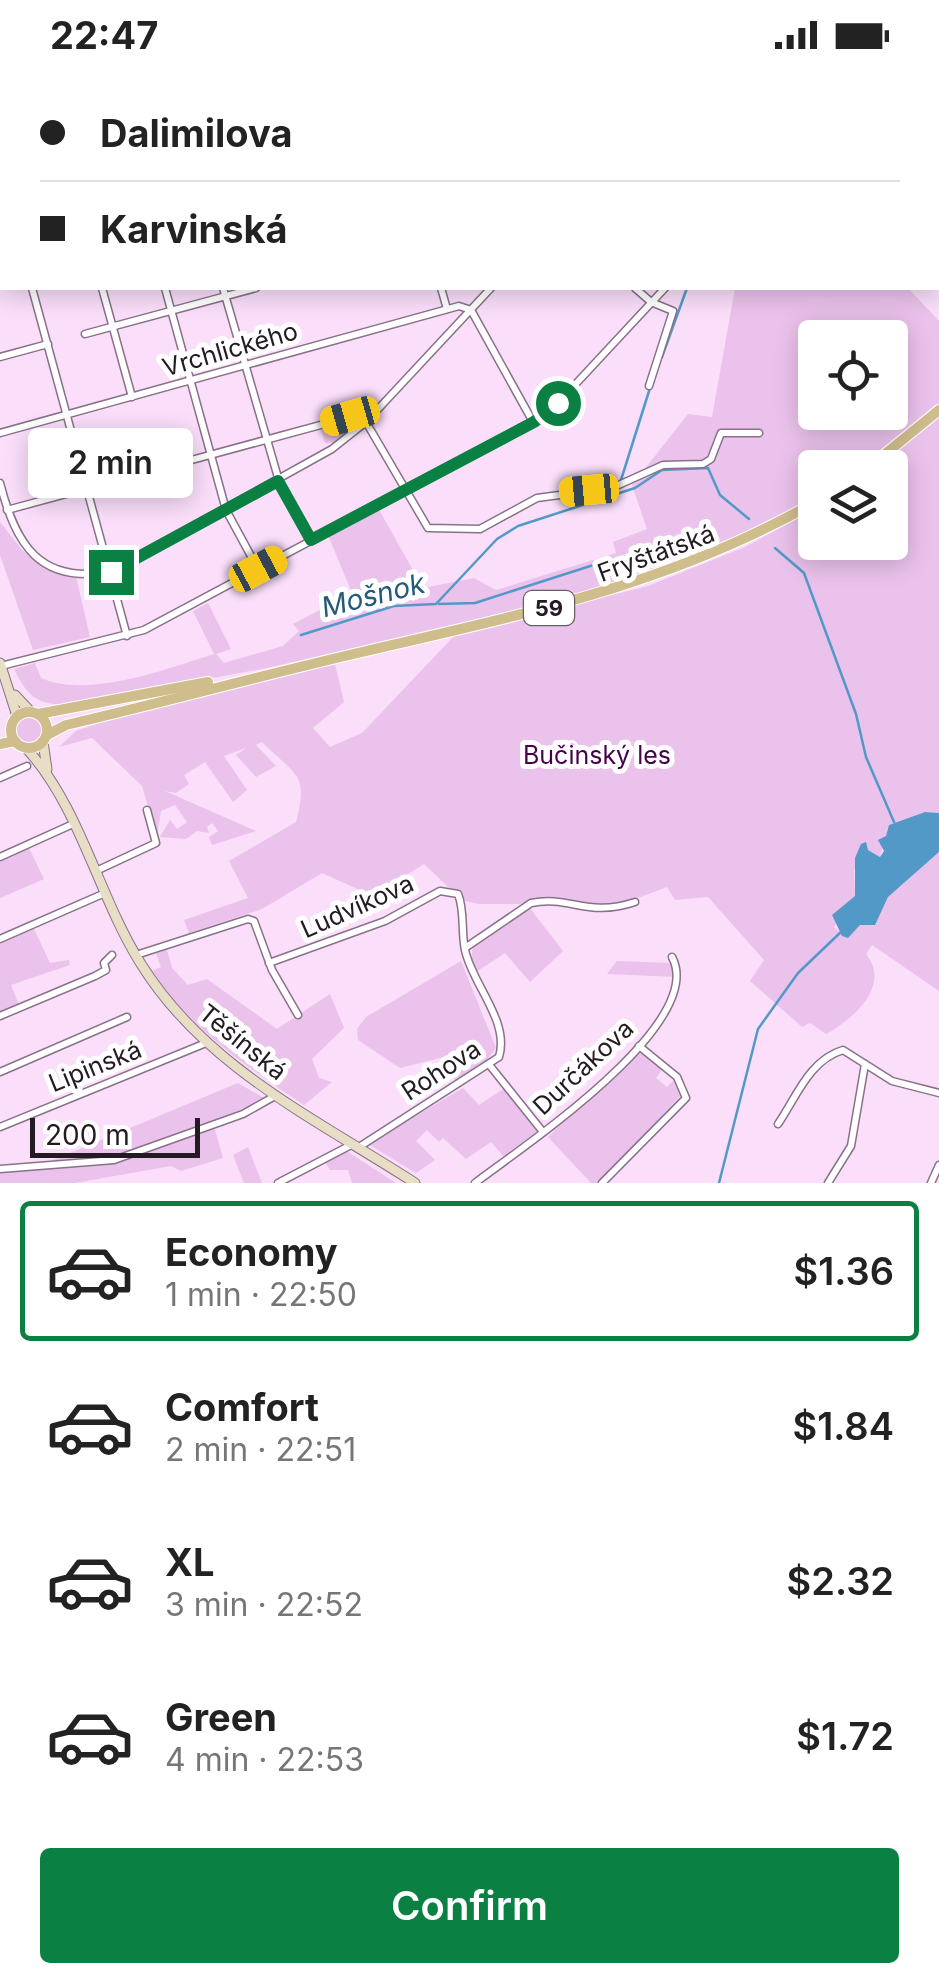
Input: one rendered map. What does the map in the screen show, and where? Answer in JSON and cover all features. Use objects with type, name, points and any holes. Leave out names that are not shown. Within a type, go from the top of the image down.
[{"type":"main road","points":[[890,450],[939,410]]},
{"type":"main road","name":"Fryštátská","points":[[45,738],[66,725],[268,673],[562,605],[646,581],[742,542],[798,511]]},
{"type":"main road","points":[[0,734],[11,727],[17,716],[13,693],[1,665]]},
{"type":"main road","name":"Fryštátská","points":[[34,712],[268,673]]},
{"type":"main road","points":[[11,727],[15,741],[26,748],[45,738],[46,723],[13,693]]},
{"type":"main road","points":[[17,716],[34,712]]},
{"type":"main road","name":"Těšínská","points":[[45,738],[48,773]]},
{"type":"main road","points":[[0,744],[15,741]]},
{"type":"main road","name":"Těšínská","points":[[26,748],[48,773],[136,956],[174,1010],[206,1043],[276,1096],[414,1183]]},
{"type":"street","points":[[33,290],[127,636]]},
{"type":"street","points":[[103,290],[132,397]]},
{"type":"street","points":[[167,290],[226,510],[258,569]]},
{"type":"street","points":[[442,290],[447,309]]},
{"type":"street","points":[[0,484],[22,546],[40,561],[79,574],[111,572],[332,449],[366,422],[490,290]]},
{"type":"street","points":[[637,290],[651,302],[673,311],[649,386]]},
{"type":"street","points":[[1,665],[127,636],[534,422],[558,403],[662,290]]},
{"type":"street","points":[[85,334],[172,311],[224,292],[278,481],[311,540]]},
{"type":"street","name":"Vrchlického","points":[[0,432],[447,309],[459,306],[471,310]]},
{"type":"street","points":[[471,310],[534,422]]},
{"type":"street","points":[[0,358],[48,344]]},
{"type":"street","points":[[7,510],[350,416],[366,422],[428,528],[480,529],[537,498],[612,488],[663,466],[703,464],[711,459],[721,432],[759,433]]},
{"type":"street","points":[[0,778],[27,766]]},
{"type":"street","points":[[94,871],[156,843],[147,810]]},
{"type":"street","points":[[0,856],[73,824]]},
{"type":"street","name":"Ludvíkova","points":[[269,964],[385,921],[450,889],[461,901],[464,948]]},
{"type":"street","points":[[0,939],[105,893]]},
{"type":"street","points":[[464,948],[531,903],[544,900],[604,911],[635,902]]},
{"type":"street","points":[[136,956],[248,919],[254,921],[269,964],[298,1016]]},
{"type":"street","name":"Rohova","points":[[278,1183],[356,1146],[499,1057],[501,1040],[464,948]]},
{"type":"street","points":[[0,1016],[96,976],[106,970],[104,963],[112,955]]},
{"type":"street","name":"Durčákova","points":[[475,1183],[556,1126],[660,1022],[677,990],[672,957]]},
{"type":"street","points":[[0,1072],[127,1017]]},
{"type":"street","name":"Lipinská","points":[[0,1127],[206,1043]]},
{"type":"street","points":[[602,1183],[686,1098],[677,1077],[639,1046]]},
{"type":"street","points":[[778,1124],[807,1076],[830,1055],[843,1050],[892,1080],[939,1093]]},
{"type":"street","points":[[828,1183],[852,1146],[865,1064]]},
{"type":"street","points":[[490,1066],[543,1132]]},
{"type":"street","points":[[0,1170],[114,1160],[243,1114],[276,1096]]},
{"type":"street","points":[[931,1183],[939,1165]]},
{"type":"green space","points":[[735,290],[910,290],[939,321],[939,403],[908,427],[908,320],[798,320],[798,430],[905,430],[880,450],[798,450],[798,505],[740,537],[644,576],[523,609],[267,668],[65,705],[46,703],[33,696],[14,669],[35,663],[41,678],[60,684],[104,684],[214,654],[193,611],[208,603],[231,649],[216,654],[224,663],[283,646],[299,631],[293,624],[352,593],[328,535],[378,508],[423,588],[474,578],[496,590],[616,553],[613,542],[647,529],[632,485],[688,414],[712,417]]},
{"type":"green space","name":"Bučinský les","points":[[939,418],[939,813],[925,812],[889,825],[880,857],[868,850],[854,870],[855,896],[834,927],[847,938],[860,925],[874,925],[888,897],[939,852],[939,991],[872,945],[866,954],[873,966],[872,990],[857,1011],[826,1034],[810,1023],[802,1027],[750,981],[764,960],[708,897],[675,900],[667,887],[609,909],[543,898],[520,904],[478,904],[462,900],[424,864],[373,896],[322,873],[262,909],[189,933],[184,920],[248,898],[229,861],[296,822],[301,794],[297,776],[262,742],[256,745],[276,766],[256,777],[236,755],[246,748],[224,756],[247,790],[233,802],[205,762],[184,775],[189,784],[176,793],[165,791],[256,831],[212,845],[209,837],[218,831],[212,823],[207,827],[209,833],[197,831],[186,839],[160,837],[170,820],[177,829],[187,822],[175,805],[161,811],[157,836],[142,786],[92,738],[59,747],[76,731],[102,722],[335,664],[344,702],[313,728],[330,747],[362,733],[455,635],[648,586],[745,547],[798,518],[798,560],[908,560],[908,450],[899,450]]},
{"type":"green space","points":[[348,419],[360,423],[337,442],[325,443],[320,427]]},
{"type":"green space","points":[[0,522],[22,550],[40,564],[76,576],[90,637],[33,650],[0,555]]},
{"type":"green space","points":[[29,716],[38,720],[42,729],[38,738],[29,742],[20,738],[16,729],[20,720]]},
{"type":"green space","points":[[29,848],[44,879],[0,898],[0,861]]},
{"type":"green space","points":[[529,907],[563,951],[530,982],[505,953],[476,972],[471,960],[473,946]]},
{"type":"green space","points":[[34,929],[50,963],[69,960],[70,965],[11,985],[19,1005],[0,1013],[0,943]]},
{"type":"green space","points":[[167,950],[172,968],[188,985],[207,979],[277,1029],[330,994],[344,1028],[312,1059],[319,1078],[332,1082],[304,1105],[221,1046],[184,1011],[152,971],[161,967],[156,953]]},
{"type":"green space","points":[[461,961],[496,1048],[482,1067],[456,1083],[444,1057],[400,1068],[358,1040],[357,1029],[366,1017]]},
{"type":"green space","points":[[617,961],[672,963],[676,977],[607,974]]},
{"type":"green space","points":[[637,1051],[663,1068],[656,1078],[667,1087],[675,1079],[684,1092],[599,1183],[591,1183],[548,1137]]},
{"type":"green space","points":[[238,1083],[264,1098],[213,1123],[223,1158],[181,1171],[171,1166],[75,1183],[0,1183],[0,1171],[39,1166]]},
{"type":"green space","points":[[463,1088],[479,1105],[505,1088],[537,1132],[504,1157],[491,1142],[466,1159],[443,1138],[439,1142],[427,1130],[416,1141],[435,1160],[416,1173],[368,1144]]},
{"type":"green space","points":[[248,1147],[262,1183],[244,1183],[233,1155]]},
{"type":"green space","points":[[345,1150],[396,1183],[352,1183],[348,1170],[330,1170],[325,1162]]},
{"type":"water","points":[[925,812],[939,813],[939,852],[888,897],[875,925],[860,925],[848,938],[842,936],[832,915],[855,896],[855,858],[861,844],[866,842],[868,850],[880,857],[884,851],[878,840],[886,836],[889,825]]},
{"type":"waterway","points":[[662,357],[686,290]]},
{"type":"waterway","points":[[621,480],[650,388]]},
{"type":"waterway","name":"Mošnok","points":[[301,635],[394,606],[436,604],[497,539],[518,526],[635,488],[662,470],[708,468],[720,495],[749,519]]},
{"type":"waterway","name":"Mošnok","points":[[775,548],[804,573],[856,714],[866,757],[894,822]]},
{"type":"waterway","points":[[439,604],[475,603],[606,561]]},
{"type":"waterway","points":[[719,1183],[758,1029],[798,973],[842,931]]},
{"type":"route","points":[[111,572],[278,481],[311,540],[534,422],[558,403]]}]
